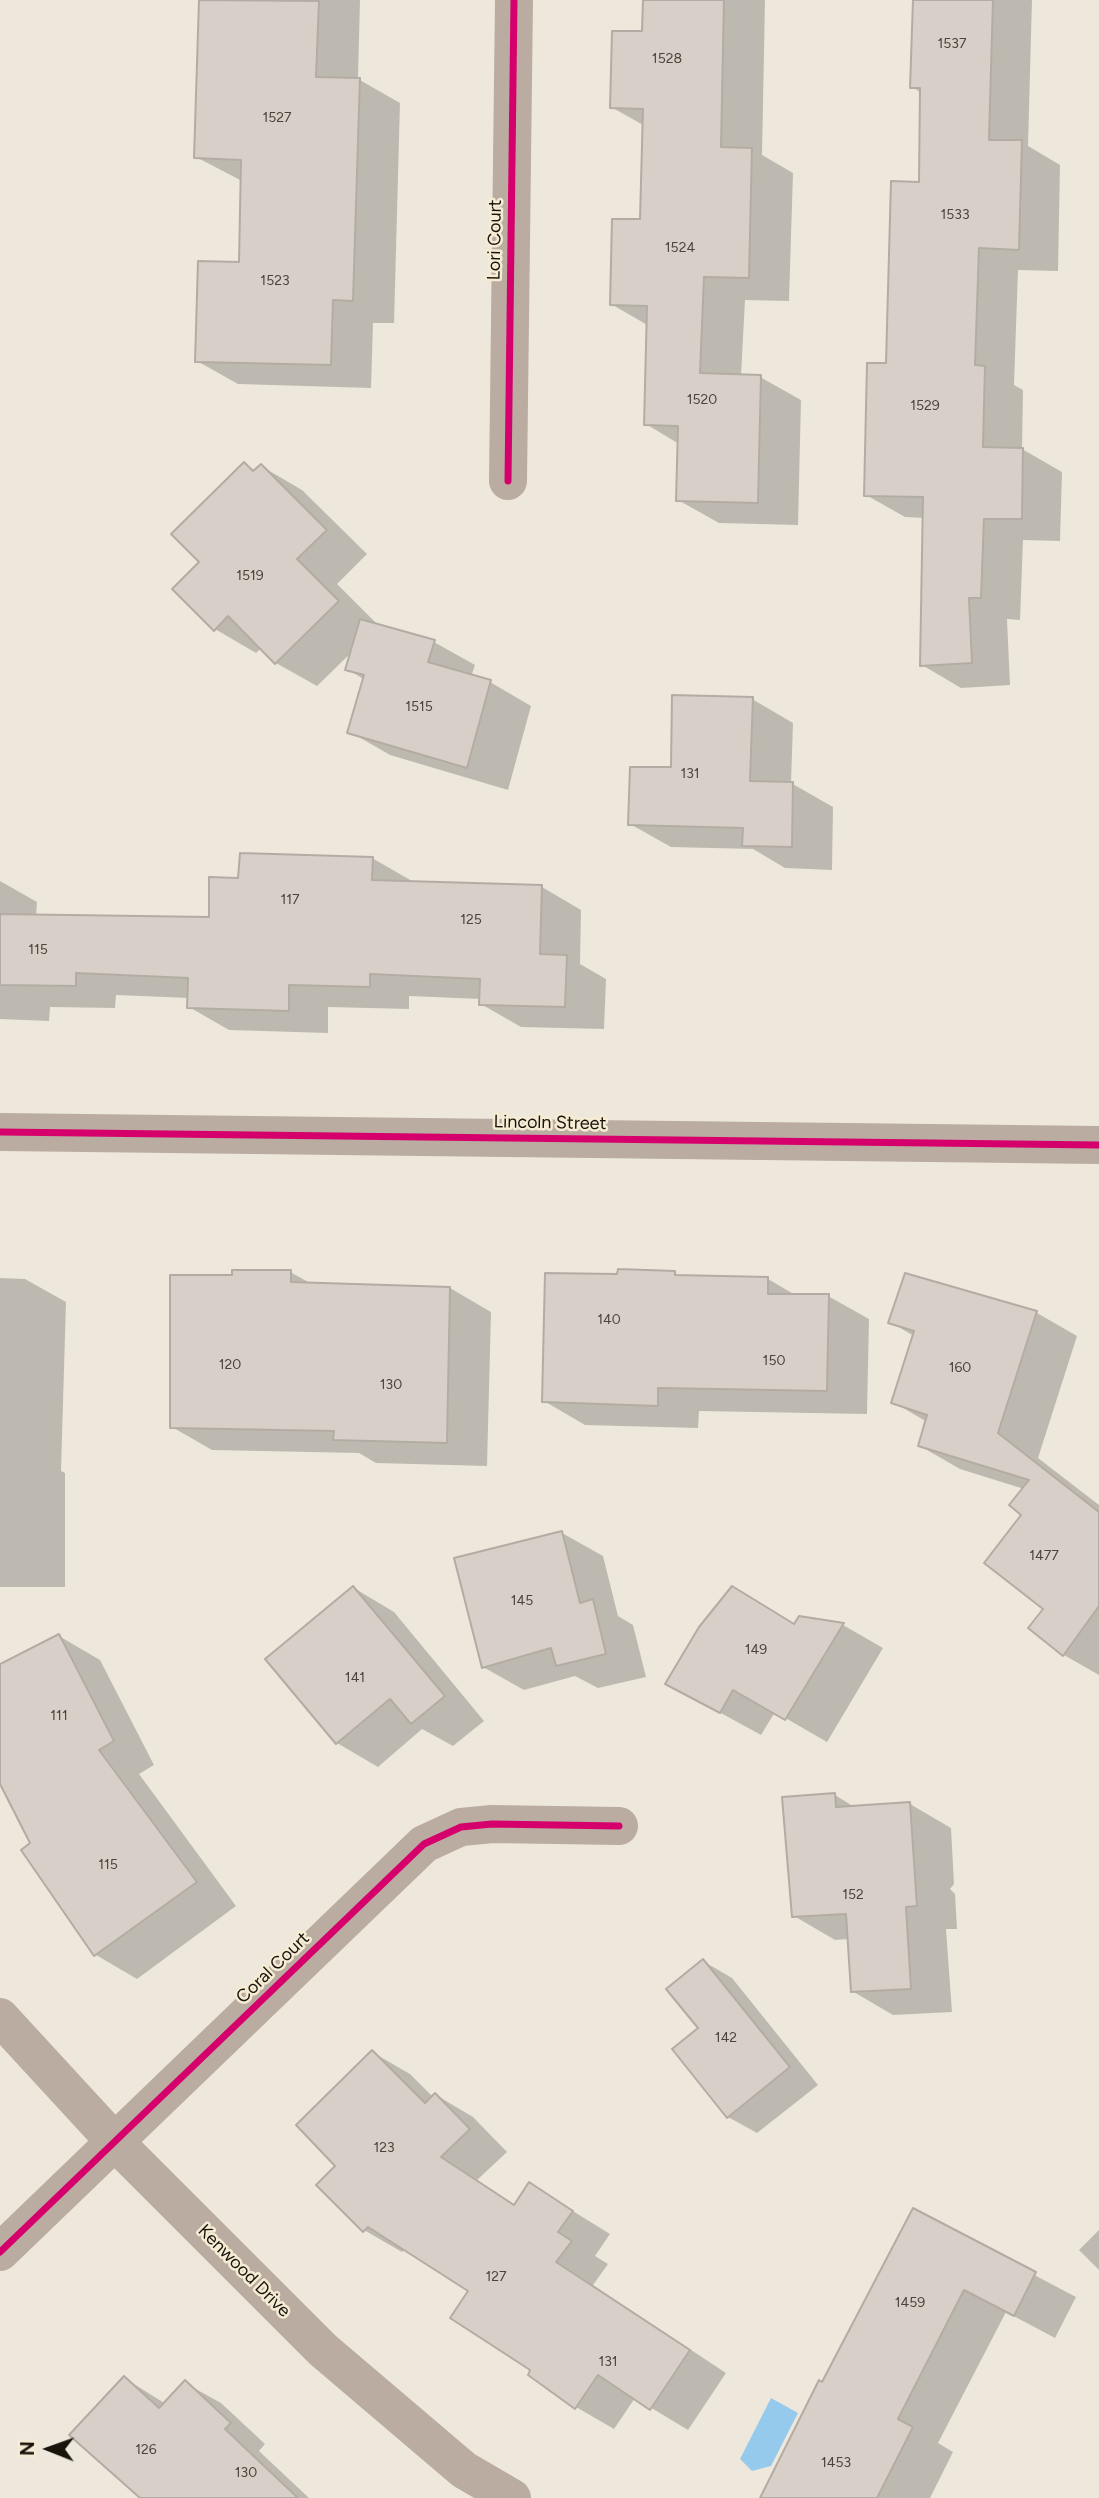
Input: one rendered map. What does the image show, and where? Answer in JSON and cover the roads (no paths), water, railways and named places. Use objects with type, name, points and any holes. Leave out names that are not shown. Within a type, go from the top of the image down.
[{"type":"street","name":"Lori Court","points":[[508,481],[514,0]]},
{"type":"street","name":"Lincoln Street","points":[[0,1132],[1099,1145]]},
{"type":"street","name":"Coral Court","points":[[0,2252],[424,1844],[461,1827],[471,1826],[619,1826]]},
{"type":"street","name":"Kenwood Drive","points":[[0,2017],[115,2142],[323,2350],[464,2470],[512,2498]]},
{"type":"water","points":[[771,2398],[798,2413],[771,2466],[752,2471],[740,2459]]}]
